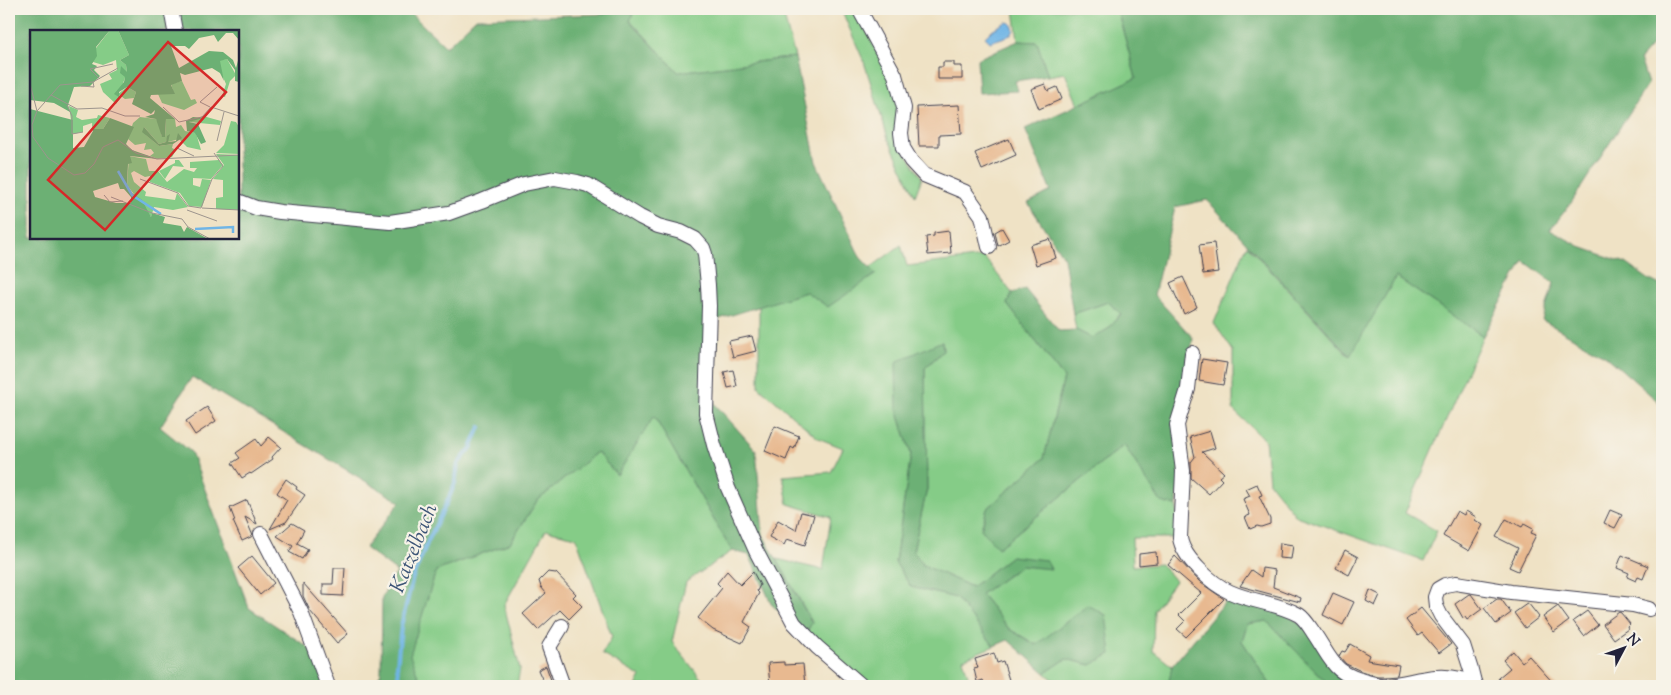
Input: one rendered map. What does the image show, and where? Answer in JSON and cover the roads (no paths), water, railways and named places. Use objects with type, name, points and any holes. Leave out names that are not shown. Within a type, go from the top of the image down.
[{"type":"street","points":[[171,9],[176,30]]},
{"type":"street","points":[[859,9],[896,75],[904,108],[901,133],[903,148],[911,161],[924,175],[965,192],[982,216],[989,247]]},
{"type":"street","points":[[239,200],[256,208],[280,212],[390,222],[449,213],[482,202],[524,184],[555,178],[588,186],[658,226],[681,232],[695,239],[703,248],[705,254],[708,285],[706,413],[714,446],[728,488],[756,551],[794,623],[817,647],[862,686]]},
{"type":"street","points":[[1192,353],[1188,389],[1177,425],[1183,471],[1180,538],[1181,545],[1191,561],[1230,592],[1274,605],[1303,618],[1329,659],[1340,670],[1354,678],[1384,686],[1429,676],[1452,677],[1476,684]]},
{"type":"street","points":[[261,534],[301,612],[328,686]]},
{"type":"street","points":[[1476,684],[1463,645],[1441,616],[1434,601],[1438,589],[1445,584],[1456,583],[1511,592],[1634,605],[1649,609]]},
{"type":"street","points":[[562,626],[549,647],[563,686]]},
{"type":"water","points":[[1006,22],[1011,23],[1014,30],[1011,35],[990,42],[985,37],[992,30]]},
{"type":"waterway","name":"Katzelbach","points":[[400,686],[397,666],[401,626],[413,577],[455,483],[458,464],[471,448],[480,427]]}]
